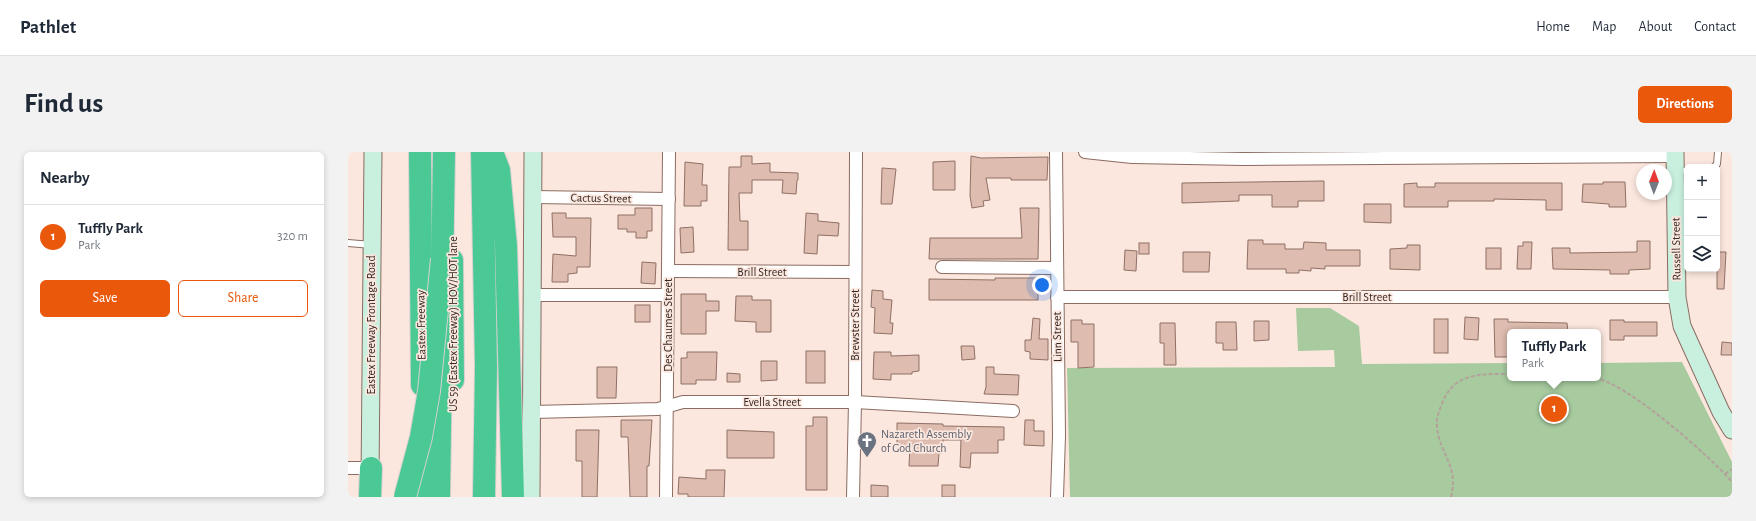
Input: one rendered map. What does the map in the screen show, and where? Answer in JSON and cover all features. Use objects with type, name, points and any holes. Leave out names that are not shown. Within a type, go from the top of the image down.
[{"type":"highway","name":"Eastex Freeway","points":[[418,497],[422,393],[420,152]]},
{"type":"highway","name":"Eastex Freeway","points":[[439,497],[444,152]]},
{"type":"highway","name":"US 59 (Eastex Freeway) HOV/HOT lane","points":[[453,497],[452,266],[454,152]]},
{"type":"highway","points":[[482,152],[486,366],[484,497]]},
{"type":"highway","points":[[492,152],[499,170],[506,246],[512,404],[512,497]]},
{"type":"highway","points":[[405,497],[421,437],[430,391],[442,259]]},
{"type":"highway","points":[[369,497],[371,468]]},
{"type":"main road","name":"Eastex Freeway Frontage Road","points":[[371,468],[373,152]]},
{"type":"main road","points":[[531,497],[533,152]]},
{"type":"main road","name":"Russell Street","points":[[1678,162],[1677,297],[1682,326],[1721,412],[1732,430]]},
{"type":"street","name":"Des Chaumes Street","points":[[666,497],[668,406],[669,152]]},
{"type":"street","name":"Brewster Street","points":[[853,497],[856,402],[856,152]]},
{"type":"street","name":"Linn Street","points":[[1056,152],[1059,436],[1057,497]]},
{"type":"street","points":[[1085,152],[1132,158],[1678,162]]},
{"type":"street","name":"Cactus Street","points":[[533,197],[669,199]]},
{"type":"street","points":[[942,268],[1057,268]]},
{"type":"street","name":"Brill Street","points":[[668,271],[855,272]]},
{"type":"street","points":[[533,295],[668,295]]},
{"type":"street","name":"Brill Street","points":[[1057,297],[1677,297]]},
{"type":"street","name":"Evella Street","points":[[532,412],[658,409],[683,402],[856,402],[1014,411]]},
{"type":"street","points":[[348,468],[371,468]]},
{"type":"lane","points":[[1717,164],[1718,152]]},
{"type":"lane","points":[[348,243],[372,245]]},
{"type":"path","points":[[1451,497],[1454,478],[1451,466],[1442,447],[1437,426],[1439,410],[1448,391],[1461,379],[1477,374],[1507,374]]},
{"type":"path","points":[[1601,380],[1625,391],[1671,426],[1732,482]]},
{"type":"path","points":[[1725,474],[1732,469]]},
{"type":"green space","points":[[1296,308],[1330,308],[1359,326],[1362,364],[1507,363],[1507,381],[1601,381],[1601,363],[1682,362],[1732,462],[1732,497],[1070,497],[1067,368],[1335,367],[1334,350],[1298,351]]},
{"type":"building","points":[[741,156],[752,156],[752,164],[770,163],[770,172],[798,173],[798,180],[796,194],[782,193],[783,180],[752,180],[752,193],[739,193],[740,221],[748,221],[748,250],[728,250],[729,167],[741,167]]},
{"type":"building","points":[[971,156],[981,158],[1048,157],[1047,180],[986,178],[990,200],[983,201],[984,206],[972,208],[970,196]]},
{"type":"building","points":[[955,161],[955,190],[933,190],[933,162]]},
{"type":"building","points":[[685,162],[703,164],[702,185],[707,185],[707,201],[701,201],[701,206],[684,206]]},
{"type":"building","points":[[882,168],[896,169],[892,204],[881,204]]},
{"type":"building","points":[[1324,181],[1324,201],[1298,201],[1298,207],[1272,207],[1272,195],[1239,195],[1239,201],[1182,203],[1182,183]]},
{"type":"building","points":[[1603,182],[1625,182],[1626,207],[1609,207],[1609,204],[1582,202],[1583,184],[1603,184]]},
{"type":"building","points":[[1417,183],[1417,187],[1435,187],[1435,183],[1562,183],[1562,210],[1546,210],[1546,200],[1494,199],[1494,201],[1448,201],[1448,207],[1404,207],[1404,184]]},
{"type":"building","points":[[1364,204],[1391,204],[1391,223],[1364,222]]},
{"type":"building","points":[[635,208],[652,208],[652,231],[647,231],[647,238],[636,238],[636,232],[627,232],[627,229],[618,229],[618,215],[635,215]]},
{"type":"building","points":[[1020,208],[1039,208],[1038,259],[929,259],[930,238],[1022,238]]},
{"type":"building","points":[[552,213],[566,213],[566,218],[591,218],[590,267],[577,267],[577,273],[568,274],[568,282],[552,282],[553,254],[576,256],[576,237],[553,237]]},
{"type":"building","points":[[806,213],[818,214],[818,221],[839,223],[838,236],[818,235],[817,254],[804,253]]},
{"type":"building","points":[[693,227],[694,252],[681,253],[680,228]]},
{"type":"building","points":[[1248,240],[1263,240],[1263,244],[1285,244],[1285,249],[1303,249],[1304,242],[1326,243],[1326,250],[1360,250],[1360,266],[1325,266],[1325,269],[1311,268],[1311,271],[1299,270],[1299,273],[1286,273],[1286,269],[1247,269]]},
{"type":"building","points":[[1637,241],[1650,241],[1650,269],[1629,270],[1629,274],[1610,274],[1610,270],[1553,269],[1552,248],[1570,248],[1570,253],[1637,252]]},
{"type":"building","points":[[1523,242],[1532,242],[1531,269],[1517,269],[1518,246],[1523,246]]},
{"type":"building","points":[[1139,243],[1149,243],[1149,254],[1139,254]]},
{"type":"building","points":[[1407,245],[1420,245],[1420,270],[1390,269],[1390,249],[1407,248]]},
{"type":"building","points":[[1486,248],[1501,248],[1501,269],[1486,269]]},
{"type":"building","points":[[1125,250],[1137,251],[1136,271],[1124,270]]},
{"type":"building","points":[[1183,252],[1210,252],[1209,272],[1183,272]]},
{"type":"building","points":[[1720,252],[1726,252],[1724,289],[1717,289],[1717,272],[1720,272]]},
{"type":"building","points":[[642,262],[656,263],[655,284],[641,283]]},
{"type":"building","points":[[995,278],[1038,278],[1038,300],[929,300],[929,279],[995,280]]},
{"type":"building","points":[[872,290],[883,291],[883,299],[892,300],[890,323],[893,323],[892,334],[874,333],[875,308],[871,307]]},
{"type":"building","points":[[681,294],[706,294],[706,301],[719,301],[719,311],[706,311],[706,334],[681,334]]},
{"type":"building","points":[[736,296],[752,296],[752,300],[771,300],[771,332],[756,332],[756,322],[735,321]]},
{"type":"building","points":[[635,305],[650,305],[650,322],[635,322]]},
{"type":"building","points":[[1465,317],[1479,318],[1478,340],[1464,339]]},
{"type":"building","points":[[1033,318],[1040,319],[1039,339],[1048,339],[1048,360],[1030,359],[1030,352],[1025,351],[1025,340],[1031,340]]},
{"type":"building","points":[[1434,319],[1448,319],[1448,353],[1434,353]]},
{"type":"building","points":[[1494,319],[1508,319],[1508,322],[1567,323],[1568,329],[1507,329],[1507,357],[1495,357]]},
{"type":"building","points":[[1071,320],[1082,320],[1082,324],[1094,324],[1094,367],[1078,368],[1078,342],[1071,342]]},
{"type":"building","points":[[1610,320],[1624,320],[1624,322],[1657,322],[1657,336],[1624,336],[1624,340],[1610,340]]},
{"type":"building","points":[[1254,321],[1269,321],[1269,340],[1254,341]]},
{"type":"building","points":[[1216,322],[1236,322],[1237,350],[1223,350],[1223,343],[1216,343]]},
{"type":"building","points":[[1160,323],[1175,323],[1176,365],[1164,365],[1164,343],[1160,343]]},
{"type":"building","points":[[1722,342],[1732,343],[1732,355],[1721,355]]},
{"type":"building","points":[[961,346],[974,346],[975,359],[962,360]]},
{"type":"building","points":[[806,351],[825,351],[825,383],[806,383]]},
{"type":"building","points":[[687,352],[717,352],[716,380],[696,380],[696,384],[681,384],[681,358],[687,358]]},
{"type":"building","points":[[874,352],[891,352],[891,356],[919,355],[919,371],[912,372],[912,374],[891,374],[891,380],[873,379]]},
{"type":"building","points":[[761,361],[777,361],[777,380],[761,381]]},
{"type":"building","points":[[597,367],[617,367],[616,398],[597,398]]},
{"type":"building","points":[[986,367],[994,367],[994,374],[1019,375],[1018,395],[984,394],[986,387]]},
{"type":"building","points":[[727,373],[740,374],[740,382],[727,382]]},
{"type":"building","points":[[813,417],[827,417],[827,490],[806,490],[806,426],[813,426]]},
{"type":"building","points":[[621,420],[652,420],[649,466],[647,466],[647,497],[630,497],[628,437],[621,437]]},
{"type":"building","points":[[1025,420],[1034,420],[1034,431],[1044,431],[1044,446],[1024,445]]},
{"type":"building","points":[[897,423],[943,424],[943,426],[1004,427],[1004,440],[998,440],[998,453],[971,453],[970,468],[960,467],[961,440],[943,440],[942,453],[939,453],[938,466],[909,466],[910,446],[897,445]]},
{"type":"building","points":[[576,430],[599,430],[597,497],[582,497],[582,461],[576,461]]},
{"type":"building","points":[[727,430],[774,432],[774,458],[727,458]]},
{"type":"building","points":[[706,470],[725,470],[724,497],[688,497],[688,494],[678,494],[679,477],[706,479]]},
{"type":"building","points":[[871,485],[888,486],[888,497],[871,497]]},
{"type":"building","points":[[942,485],[955,485],[955,497],[942,497]]},
{"type":"place","name":"Tuffly Park","points":[[1554,409]]},
{"type":"place","name":"Nazareth Assembly of God Church","points":[[867,458]]}]
